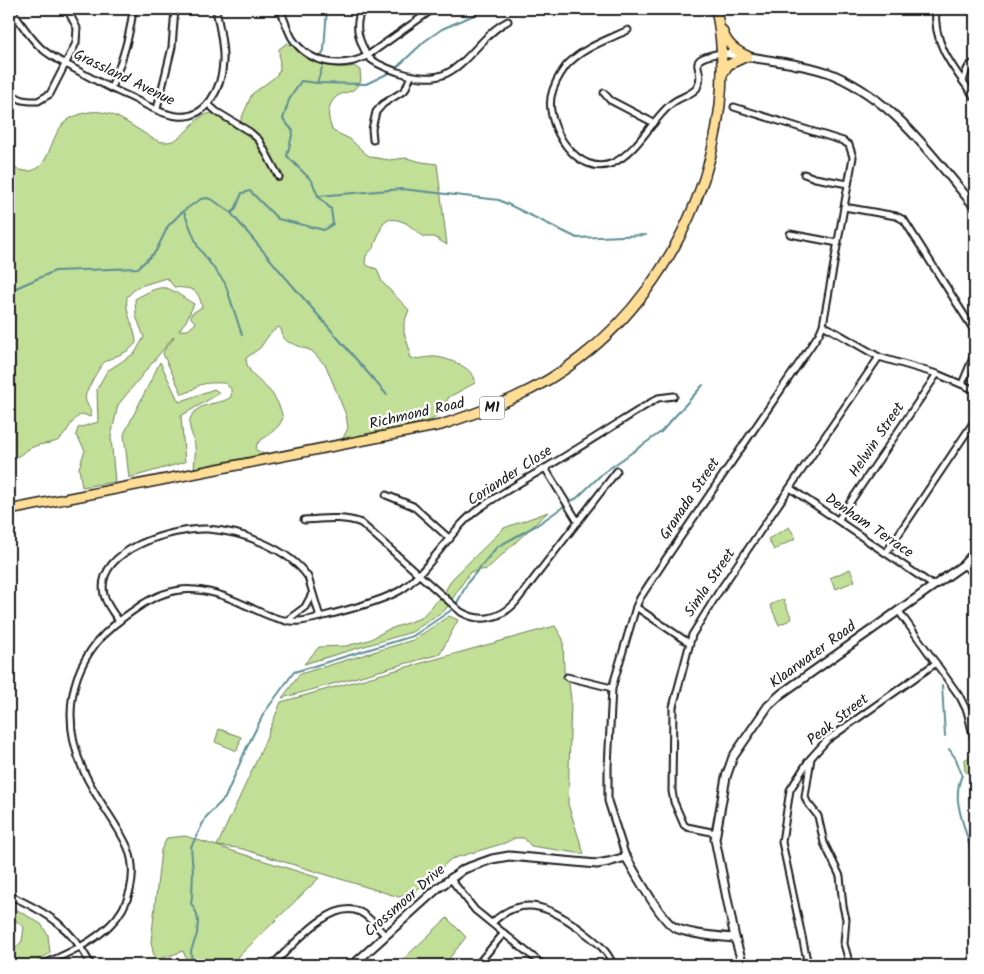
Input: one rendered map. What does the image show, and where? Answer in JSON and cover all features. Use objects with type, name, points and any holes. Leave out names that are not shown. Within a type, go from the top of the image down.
[{"type":"highway","name":"Richmond Road","points":[[9,510],[441,425],[488,410],[524,394],[580,359],[606,337],[636,304],[666,264],[684,229],[702,186],[716,126],[721,76],[721,53],[716,11]]},
{"type":"highway","points":[[716,11],[725,40],[734,49],[747,56]]},
{"type":"highway","points":[[721,76],[728,65],[747,56]]},
{"type":"street","name":"Grassland Avenue","points":[[11,9],[41,48],[55,58],[111,88],[175,116],[195,114],[208,104]]},
{"type":"street","points":[[9,93],[30,102],[50,94],[77,38],[77,28],[67,9]]},
{"type":"street","points":[[111,88],[125,51],[133,9]]},
{"type":"street","points":[[157,109],[172,47],[175,9]]},
{"type":"street","points":[[216,9],[223,62],[217,90],[208,104],[259,140],[279,177]]},
{"type":"street","points":[[280,9],[291,36],[300,49],[317,59],[342,63],[368,56],[433,9]]},
{"type":"street","points":[[363,9],[358,16],[358,32],[368,56],[392,70],[411,76],[427,78],[455,70],[495,28],[508,21]]},
{"type":"street","points":[[936,9],[935,25],[942,49],[975,98]]},
{"type":"street","points":[[628,30],[585,51],[566,67],[551,95],[551,110],[557,130],[568,148],[578,158],[590,164],[602,165],[619,159],[643,137],[670,104],[697,88],[699,85],[699,60],[703,57],[721,53],[747,56],[809,67],[832,74],[880,102],[916,136],[975,207]]},
{"type":"street","points":[[963,81],[967,68],[975,63]]},
{"type":"street","points":[[373,140],[372,129],[376,112],[383,104],[405,90],[411,76]]},
{"type":"street","points":[[604,93],[610,100],[654,123]]},
{"type":"street","name":"Granada Street","points":[[734,107],[843,141],[849,145],[853,157],[823,325],[640,598],[612,688],[607,791],[609,806],[626,857],[669,923],[681,929],[735,938]]},
{"type":"street","points":[[804,174],[814,178],[848,184]]},
{"type":"street","points":[[844,207],[896,216],[904,220],[975,332]]},
{"type":"street","points":[[790,234],[838,242]]},
{"type":"street","points":[[823,325],[879,358],[937,374],[975,390]]},
{"type":"street","points":[[962,384],[975,354]]},
{"type":"street","name":"Simla Street","points":[[716,833],[688,828],[684,825],[674,802],[672,791],[673,707],[695,628],[879,358]]},
{"type":"street","name":"Helwin Street","points":[[838,520],[937,374]]},
{"type":"street","name":"Coriander Close","points":[[286,621],[303,621],[397,593],[419,573],[476,511],[658,398],[674,396]]},
{"type":"street","points":[[886,553],[975,420]]},
{"type":"street","points":[[545,468],[578,522]]},
{"type":"street","points":[[304,520],[340,518],[361,523],[456,608],[466,615],[482,619],[497,616],[515,603],[617,471]]},
{"type":"street","name":"Denham Terrace","points":[[790,488],[934,586]]},
{"type":"street","points":[[386,495],[414,506],[450,539]]},
{"type":"street","points":[[119,621],[108,606],[104,594],[105,575],[113,562],[131,549],[153,539],[193,529],[232,532],[265,544],[286,556],[304,572],[310,583],[320,616]]},
{"type":"street","name":"Klaarwater Road","points":[[743,965],[735,938],[716,847],[716,833],[729,766],[733,757],[768,706],[781,694],[963,565],[975,552]]},
{"type":"street","points":[[963,565],[975,574]]},
{"type":"street","points":[[42,965],[99,935],[116,919],[128,899],[131,888],[131,861],[127,847],[82,767],[73,742],[71,719],[73,693],[85,661],[102,637],[119,621],[150,599],[162,594],[186,589],[215,593],[269,616],[286,621],[305,607],[312,594]]},
{"type":"street","points":[[636,607],[690,643]]},
{"type":"street","points":[[898,610],[960,697],[968,716],[975,743]]},
{"type":"street","name":"Peak Street","points":[[808,965],[782,842],[790,790],[811,758],[827,740],[936,663]]},
{"type":"street","points":[[567,677],[612,688]]},
{"type":"street","points":[[811,758],[805,797],[818,816],[824,844],[840,876],[846,919],[844,944],[848,958]]},
{"type":"street","name":"Crossmoor Drive","points":[[357,964],[385,935],[450,878],[473,866],[509,856],[597,864],[626,857]]},
{"type":"street","points":[[450,878],[468,902],[543,965]]},
{"type":"street","points":[[9,894],[52,917],[72,934],[91,965]]},
{"type":"street","points":[[492,923],[504,913],[516,907],[524,906],[554,911],[600,945],[613,965]]},
{"type":"street","points":[[272,965],[320,921],[337,911],[358,911],[385,935]]},
{"type":"street","points":[[717,936],[729,931],[732,922]]},
{"type":"street","points":[[477,965],[504,933]]},
{"type":"green space","points":[[287,43],[309,59],[321,64],[334,67],[354,66],[360,70],[361,81],[357,86],[353,90],[337,96],[330,106],[329,119],[333,131],[350,139],[371,157],[389,160],[406,158],[437,164],[447,245],[434,237],[424,237],[406,223],[388,219],[383,223],[374,247],[366,256],[365,262],[368,266],[377,269],[382,282],[409,310],[404,323],[404,333],[410,351],[409,357],[415,359],[436,357],[454,362],[471,373],[475,383],[449,397],[440,413],[432,420],[342,440],[348,428],[346,415],[326,366],[312,351],[288,342],[278,327],[269,335],[260,348],[246,358],[248,368],[274,396],[283,418],[275,430],[257,444],[256,450],[266,455],[194,470],[195,449],[189,422],[190,418],[198,409],[231,397],[231,389],[225,383],[209,383],[200,385],[182,394],[163,354],[174,336],[118,405],[111,437],[115,482],[82,487],[79,468],[85,450],[76,435],[78,428],[98,422],[97,389],[107,371],[135,353],[144,337],[136,316],[135,299],[154,290],[166,288],[194,304],[186,321],[179,330],[188,330],[196,323],[191,318],[191,314],[202,307],[196,292],[174,287],[166,278],[137,287],[127,297],[127,309],[136,343],[125,352],[106,361],[98,371],[85,397],[91,416],[83,414],[79,416],[59,440],[30,448],[15,458],[9,459],[9,166],[24,171],[35,170],[47,156],[62,125],[71,118],[92,112],[101,112],[118,117],[151,138],[162,142],[178,138],[200,118],[213,113],[235,126],[240,122],[252,94],[275,77],[280,70],[279,49]]},
{"type":"green space","points":[[160,362],[179,402],[214,389],[220,393],[181,416],[185,462],[129,478],[124,434]]},
{"type":"green space","points":[[548,512],[487,569],[470,572],[445,610],[412,632],[304,664],[319,647],[346,646],[369,640],[387,630],[421,618],[444,593],[452,579],[504,528]]},
{"type":"green space","points":[[789,527],[796,538],[774,550],[768,539]]},
{"type":"green space","points":[[850,569],[855,581],[836,589],[830,578]]},
{"type":"green space","points":[[783,599],[792,619],[779,625],[770,605]]},
{"type":"green space","points":[[449,616],[458,620],[440,654],[282,698],[300,674],[413,640]]},
{"type":"green space","points":[[555,626],[563,639],[564,670],[569,683],[571,700],[568,804],[584,854],[531,846],[524,838],[515,838],[505,843],[451,859],[409,897],[399,897],[239,848],[217,846],[260,753],[281,702]]},
{"type":"green space","points":[[219,729],[241,737],[237,751],[215,742]]},
{"type":"green space","points":[[971,756],[975,762],[975,773],[970,776],[965,771],[964,760]]},
{"type":"green space","points":[[185,836],[319,878],[239,956],[233,965],[189,965],[183,951],[155,961],[151,942],[161,850],[167,838]]},
{"type":"green space","points":[[9,905],[41,924],[48,935],[50,953],[32,965],[9,965],[9,956],[22,941],[24,927],[9,916]]},
{"type":"green space","points":[[447,918],[466,937],[444,965],[398,964]]},
{"type":"waterway","points":[[321,57],[324,50],[327,9]]},
{"type":"waterway","points":[[395,69],[425,41],[442,29],[481,12],[508,9]]},
{"type":"waterway","points":[[9,291],[55,271],[138,268],[156,251],[168,226],[183,211],[201,199],[213,200],[231,213],[235,210],[242,193],[250,191],[278,219],[324,230],[333,224],[331,209],[318,196],[312,181],[287,156],[293,131],[283,119],[289,100],[301,81],[317,83],[322,68]]},
{"type":"waterway","points":[[317,83],[366,84],[389,73]]},
{"type":"waterway","points":[[318,196],[402,189],[499,200],[577,238],[646,235]]},
{"type":"waterway","points":[[184,212],[198,247],[225,283],[242,335]]},
{"type":"waterway","points":[[231,213],[387,395]]},
{"type":"waterway","points":[[571,501],[577,498],[603,473],[661,432],[703,385]]},
{"type":"waterway","points":[[457,603],[468,582],[497,547],[537,525],[563,507]]},
{"type":"waterway","points":[[192,965],[191,951],[197,934],[198,922],[197,914],[191,903],[193,872],[191,847],[206,817],[225,798],[264,713],[294,672],[413,636],[453,609]]},
{"type":"waterway","points":[[942,685],[945,736]]},
{"type":"waterway","points":[[949,749],[956,759],[962,775],[959,783],[958,800],[969,845],[975,884]]},
{"type":"waterway","points":[[517,965],[520,960]]}]
